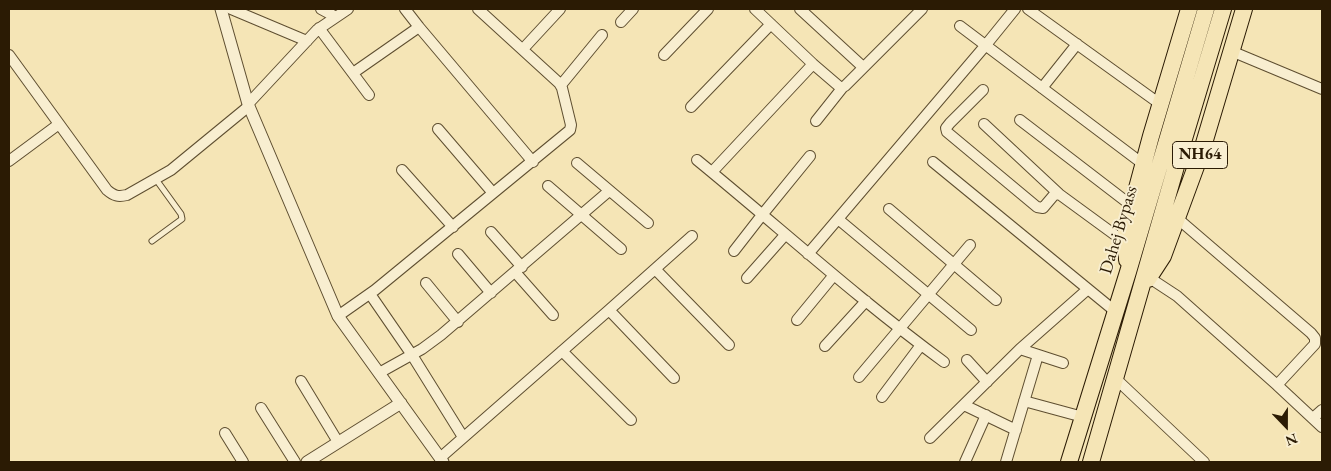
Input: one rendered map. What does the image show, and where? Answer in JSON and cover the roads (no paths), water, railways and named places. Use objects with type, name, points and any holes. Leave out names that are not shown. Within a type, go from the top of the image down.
[{"type":"highway","name":"NH64","points":[[1128,272],[1126,228],[1188,9]]},
{"type":"highway","name":"Dahej Bypass","points":[[1070,462],[1206,9]]},
{"type":"highway","name":"Dahej Bypass","points":[[1147,276],[1223,9]]},
{"type":"highway","name":"NH64","points":[[1091,462],[1138,299],[1147,276],[1163,256],[1202,150],[1244,9]]},
{"type":"highway","points":[[1118,305],[1138,299]]},
{"type":"street","points":[[221,9],[248,105],[338,316],[441,460],[463,437],[692,236]]},
{"type":"street","points":[[231,9],[307,41]]},
{"type":"street","points":[[321,9],[336,17]]},
{"type":"street","points":[[9,54],[107,190],[113,196],[120,197],[127,195],[174,168],[248,105],[319,28],[348,9]]},
{"type":"street","points":[[405,9],[533,162]]},
{"type":"street","points":[[338,316],[370,294],[570,130],[571,125],[561,85],[478,9]]},
{"type":"street","points":[[522,49],[560,9]]},
{"type":"street","points":[[620,22],[633,9]]},
{"type":"street","points":[[664,55],[708,9]]},
{"type":"street","points":[[755,9],[813,64],[839,87],[843,87]]},
{"type":"street","points":[[800,9],[864,68]]},
{"type":"street","points":[[808,254],[986,46],[1015,9]]},
{"type":"street","points":[[1028,9],[1160,104]]},
{"type":"street","points":[[816,121],[843,87],[864,68],[919,10]]},
{"type":"street","points":[[691,107],[771,24]]},
{"type":"street","points":[[960,26],[1143,164]]},
{"type":"street","points":[[353,73],[419,27]]},
{"type":"street","points":[[319,28],[369,95]]},
{"type":"street","points":[[561,85],[602,35]]},
{"type":"street","points":[[1042,88],[1077,44]]},
{"type":"street","points":[[1231,51],[1322,89]]},
{"type":"street","points":[[712,172],[813,64]]},
{"type":"street","points":[[983,90],[950,123],[946,128],[947,132],[1037,207],[1043,208],[1054,194],[1059,194]]},
{"type":"street","points":[[1020,120],[1132,206]]},
{"type":"street","points":[[9,161],[59,124]]},
{"type":"street","points":[[984,124],[1059,194],[1126,243]]},
{"type":"street","points":[[438,129],[494,194]]},
{"type":"street","points":[[734,251],[810,156]]},
{"type":"street","points":[[697,160],[808,254],[900,329],[944,362]]},
{"type":"street","points":[[933,162],[1088,289],[1118,305]]},
{"type":"street","points":[[578,163],[648,223]]},
{"type":"street","points":[[402,170],[452,227]]},
{"type":"street","points":[[548,186],[621,250]]},
{"type":"street","points":[[379,373],[432,342],[458,322],[609,191]]},
{"type":"street","points":[[890,209],[996,300]]},
{"type":"street","points":[[1177,218],[1315,338],[1315,344],[1278,385]]},
{"type":"street","points":[[838,219],[971,330]]},
{"type":"street","points":[[491,232],[553,315]]},
{"type":"street","points":[[747,278],[785,234]]},
{"type":"street","points":[[859,377],[970,245]]},
{"type":"street","points":[[458,254],[491,293]]},
{"type":"street","points":[[655,269],[729,345]]},
{"type":"street","points":[[797,320],[834,275]]},
{"type":"street","points":[[1147,276],[1177,296],[1278,385],[1322,427]]},
{"type":"street","points":[[426,283],[458,322]]},
{"type":"street","points":[[930,438],[1020,349],[1088,289]]},
{"type":"street","points":[[370,294],[412,354],[463,437]]},
{"type":"street","points":[[825,346],[866,301]]},
{"type":"street","points":[[609,310],[674,378]]},
{"type":"street","points":[[882,397],[921,345]]},
{"type":"street","points":[[1020,349],[1063,363]]},
{"type":"street","points":[[562,351],[631,420]]},
{"type":"street","points":[[1006,462],[1038,355]]},
{"type":"street","points":[[967,360],[987,382]]},
{"type":"street","points":[[1115,378],[1204,462]]},
{"type":"street","points":[[301,381],[338,442]]},
{"type":"street","points":[[1024,401],[1083,417]]},
{"type":"street","points":[[306,462],[321,458],[338,442],[401,404]]},
{"type":"street","points":[[964,405],[1016,430]]},
{"type":"street","points":[[262,408],[295,462]]},
{"type":"street","points":[[1313,418],[1322,410]]},
{"type":"street","points":[[966,462],[986,415]]},
{"type":"street","points":[[225,433],[243,462]]},
{"type":"lane","points":[[152,242],[182,219],[181,214],[155,178]]}]
